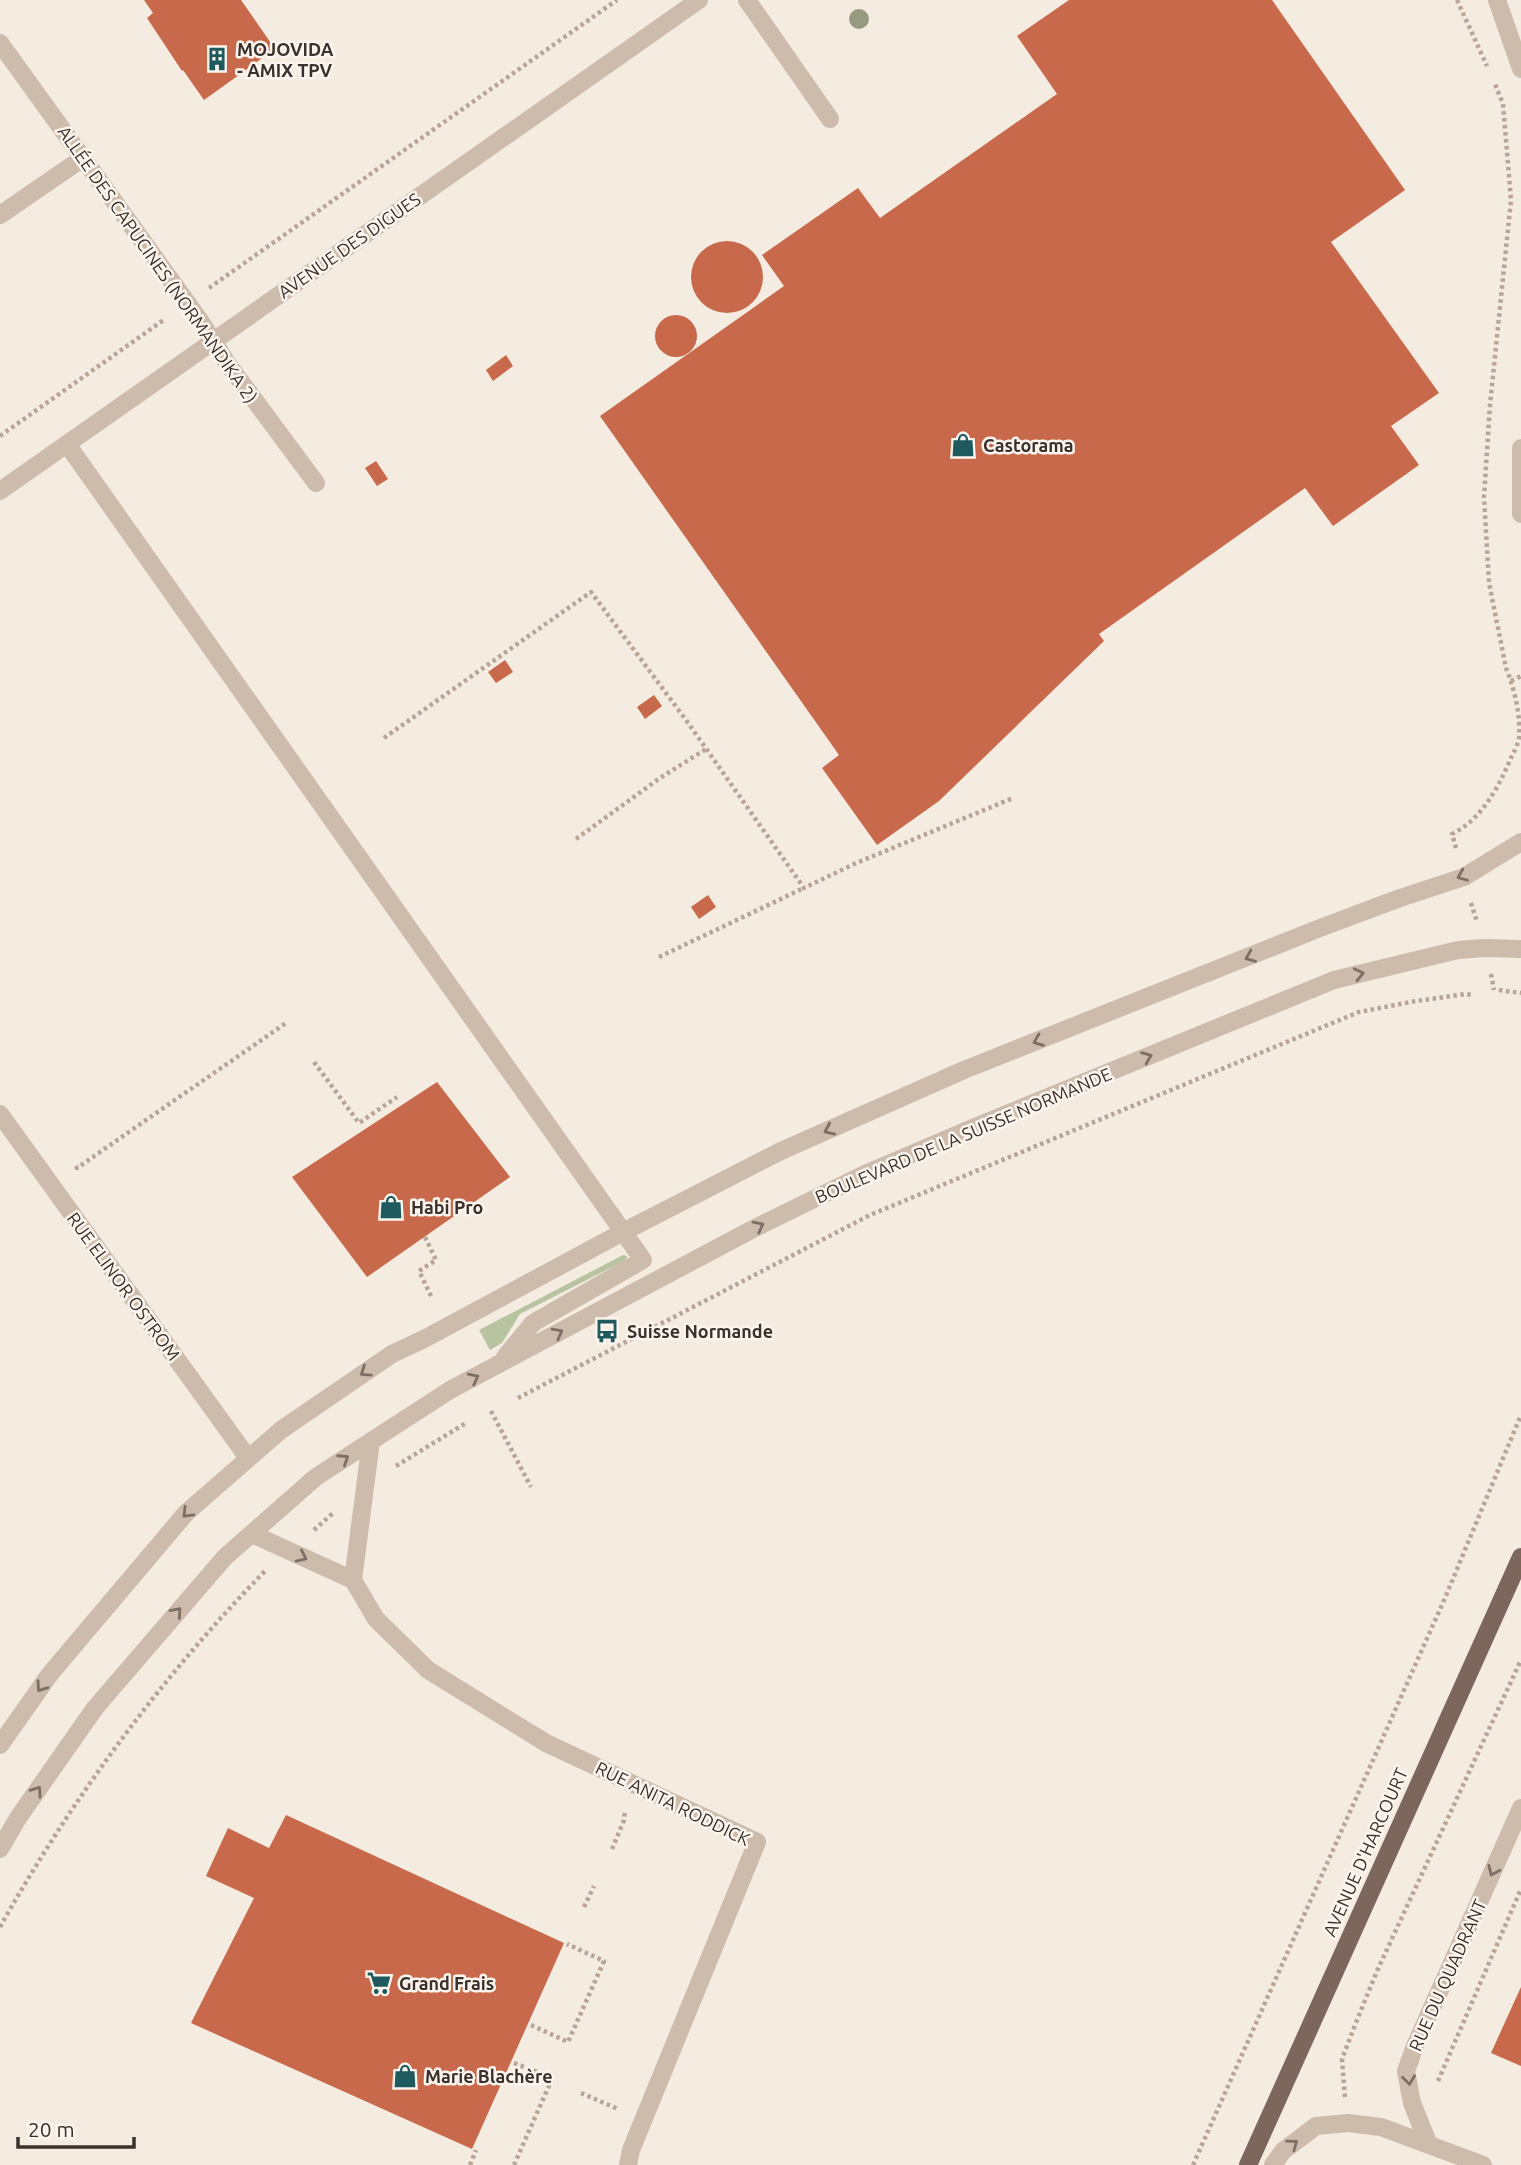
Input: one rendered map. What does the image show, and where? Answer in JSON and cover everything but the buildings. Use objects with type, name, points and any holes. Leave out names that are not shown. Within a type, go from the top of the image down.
[{"type":"main road","name":"AVENUE D'HARCOURT","points":[[1248,2165],[1521,1557]]},
{"type":"street","name":"AVENUE DES DIGUES","points":[[0,491],[699,0]]},
{"type":"street","points":[[747,0],[830,119]]},
{"type":"street","points":[[1497,0],[1521,69]]},
{"type":"street","name":"ALLÉE DES CAPUCINES (NORMANDIKA 2)","points":[[0,43],[316,483]]},
{"type":"street","points":[[0,215],[83,158]]},
{"type":"street","points":[[68,444],[643,1260],[533,1322],[498,1365]]},
{"type":"street","points":[[1521,457],[1521,514]]},
{"type":"street","points":[[0,1745],[50,1674],[186,1513],[281,1430],[392,1354],[781,1151],[964,1070],[1320,928],[1464,877],[1521,842]]},
{"type":"street","name":"BOULEVARD DE LA SUISSE NORMANDE","points":[[0,1849],[18,1818],[95,1708],[225,1557],[316,1477],[450,1390],[753,1229],[865,1174],[1334,980],[1458,950],[1521,949]]},
{"type":"street","name":"RUE ELINOR OSTROM","points":[[0,1114],[248,1458]]},
{"type":"street","points":[[251,1534],[353,1580],[371,1441]]},
{"type":"street","name":"RUE ANITA RODDICK","points":[[353,1580],[376,1619],[428,1670],[546,1743],[757,1842],[631,2150],[628,2165]]},
{"type":"street","name":"RUE DU QUADRANT","points":[[1429,2145],[1412,2103],[1406,2071],[1521,1810]]},
{"type":"street","points":[[1273,2165],[1283,2151],[1316,2126],[1348,2123],[1381,2127],[1483,2165]]},
{"type":"path","points":[[0,436],[617,0]]},
{"type":"path","points":[[1457,0],[1488,69]]},
{"type":"path","points":[[1458,855],[1452,834],[1466,827],[1486,805],[1503,778],[1520,738],[1518,714],[1489,583],[1484,497],[1490,405],[1511,200],[1503,104],[1493,81]]},
{"type":"path","points":[[384,738],[591,592],[706,748],[804,888]]},
{"type":"path","points":[[1511,681],[1521,676]]},
{"type":"path","points":[[576,839],[706,748]]},
{"type":"path","points":[[659,957],[854,864],[1013,798]]},
{"type":"path","points":[[1499,990],[1521,993]]},
{"type":"path","points":[[518,1398],[870,1215],[1359,1012],[1416,1001],[1472,995]]},
{"type":"path","points":[[70,1161],[77,1168],[286,1023]]},
{"type":"path","points":[[314,1062],[359,1123],[397,1097]]},
{"type":"path","points":[[425,1237],[436,1260],[419,1271],[431,1296]]},
{"type":"path","points":[[491,1411],[531,1487]]},
{"type":"path","points":[[1193,2165],[1446,1598],[1521,1415]]},
{"type":"path","points":[[390,1470],[466,1423]]},
{"type":"path","points":[[311,1532],[336,1510]]},
{"type":"path","points":[[0,1927],[35,1865],[123,1737],[176,1669],[273,1563]]},
{"type":"path","points":[[1345,2101],[1342,2059],[1355,2025],[1377,1971],[1521,1661]]},
{"type":"path","points":[[612,1849],[624,1820],[625,1803]]},
{"type":"path","points":[[584,1907],[594,1885]]},
{"type":"path","points":[[1436,2086],[1521,1889]]},
{"type":"path","points":[[531,2025],[568,2042],[604,1961],[566,1944]]},
{"type":"path","points":[[514,2063],[545,2075]]},
{"type":"path","points":[[514,2165],[552,2079]]},
{"type":"path","points":[[581,2093],[622,2110]]},
{"type":"path","points":[[470,2165],[476,2150]]},
{"type":"green space","points":[[623,1255],[627,1256],[626,1260],[520,1314],[502,1343],[490,1350],[479,1330]]},
{"type":"place","name":"MOJOVIDA - AMIX TPV","points":[[217,59]]},
{"type":"place","name":"Castorama","points":[[963,445]]},
{"type":"place","name":"Habi Pro","points":[[391,1207]]},
{"type":"place","name":"Suisse Normande","points":[[607,1331]]},
{"type":"place","name":"Grand Frais","points":[[379,1983]]},
{"type":"place","name":"Marie Blachère","points":[[405,2076]]}]
